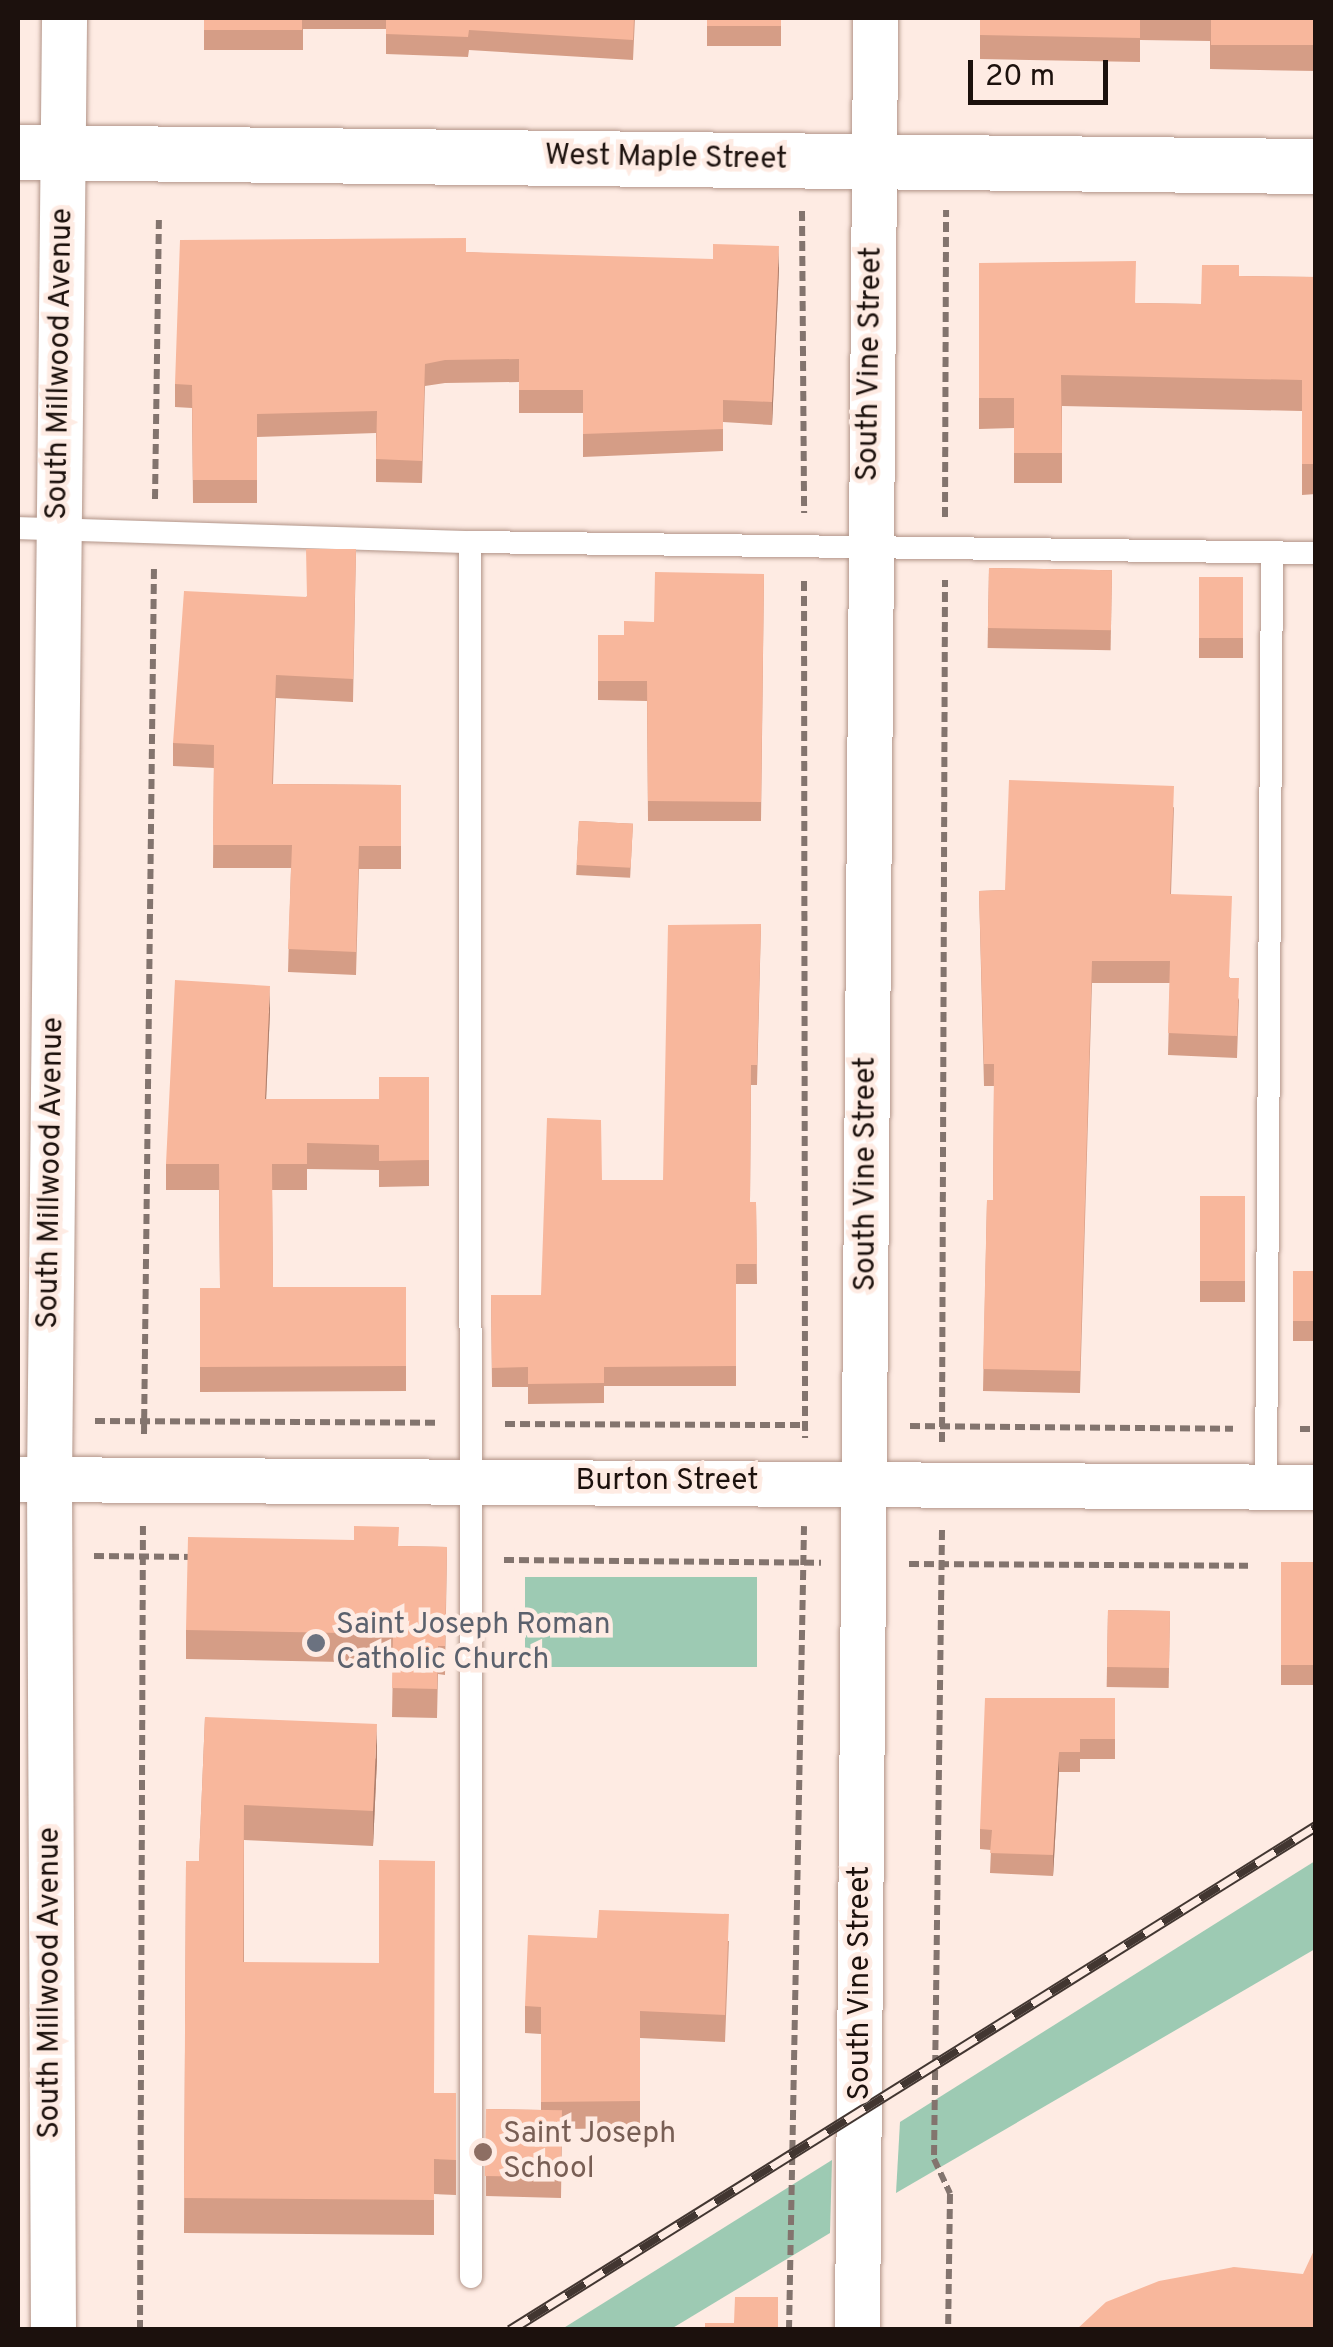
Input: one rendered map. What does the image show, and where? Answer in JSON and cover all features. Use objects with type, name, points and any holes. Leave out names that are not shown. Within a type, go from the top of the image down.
[{"type":"street","name":"South Millwood Avenue","points":[[53,2330],[49,1556],[33,1479],[49,1421],[38,529],[40,152],[64,18]]},
{"type":"street","name":"South Vine Street","points":[[857,2330],[875,18]]},
{"type":"street","name":"West Maple Street","points":[[40,152],[1316,166]]},
{"type":"street","name":"Burton Street","points":[[33,1479],[1316,1487]]},
{"type":"lane","points":[[38,529],[470,542],[870,544],[1316,553]]},
{"type":"lane","points":[[470,542],[471,2277]]},
{"type":"lane","points":[[1266,1487],[1272,552]]},
{"type":"path","points":[[789,2330],[805,1483],[801,161]]},
{"type":"path","points":[[946,162],[942,1564],[934,2159],[950,2194],[948,2330]]},
{"type":"path","points":[[140,2330],[144,1421],[159,220]]},
{"type":"path","points":[[49,1421],[1316,1429]]},
{"type":"path","points":[[49,1556],[200,1557]]},
{"type":"path","points":[[469,1560],[1248,1566]]},
{"type":"green space","points":[[525,1577],[757,1577],[757,1667],[525,1667]]},
{"type":"green space","points":[[1315,1861],[1315,1949],[896,2193],[900,2122]]},
{"type":"green space","points":[[832,2160],[830,2233],[671,2329],[562,2329]]},
{"type":"building","points":[[204,18],[302,18],[302,30],[204,30]]},
{"type":"building","points":[[386,18],[634,18],[633,40],[469,30],[468,37],[386,34]]},
{"type":"building","points":[[707,18],[781,18],[781,26],[707,26]]},
{"type":"building","points":[[980,18],[1140,18],[1140,38],[980,35]]},
{"type":"building","points":[[1211,18],[1316,18],[1316,45],[1211,45]]},
{"type":"building","points":[[466,238],[466,252],[713,259],[713,244],[779,246],[772,402],[723,400],[723,429],[583,434],[583,390],[519,390],[519,359],[445,360],[425,364],[422,461],[376,459],[377,411],[257,414],[257,480],[193,480],[192,385],[175,384],[180,240]]},
{"type":"building","points":[[1136,261],[1135,303],[1201,304],[1202,265],[1239,265],[1239,276],[1316,277],[1316,464],[1302,464],[1302,380],[1061,375],[1062,453],[1014,453],[1014,398],[979,398],[979,263]]},
{"type":"building","points":[[306,549],[356,549],[353,679],[276,675],[272,784],[401,785],[401,846],[359,846],[356,952],[288,949],[292,845],[213,845],[214,745],[173,743],[184,591],[307,597]]},
{"type":"building","points":[[989,568],[1112,570],[1111,630],[988,628]]},
{"type":"building","points":[[655,572],[764,574],[761,802],[648,801],[647,681],[598,681],[598,635],[624,635],[624,621],[654,622]]},
{"type":"building","points":[[1199,577],[1243,577],[1243,638],[1199,638]]},
{"type":"building","points":[[1009,780],[1174,786],[1170,894],[1232,896],[1229,978],[1239,978],[1237,1036],[1168,1033],[1170,961],[1092,961],[1080,1371],[983,1369],[987,1200],[993,1200],[994,1064],[984,1064],[979,891],[1005,890]]},
{"type":"building","points":[[579,821],[633,824],[631,868],[577,865]]},
{"type":"building","points":[[761,924],[757,1065],[751,1065],[750,1202],[756,1202],[757,1264],[736,1264],[736,1366],[604,1367],[604,1383],[528,1384],[528,1367],[492,1368],[491,1295],[541,1295],[547,1118],[601,1120],[602,1180],[663,1180],[668,925]]},
{"type":"building","points":[[175,980],[270,986],[265,1099],[379,1099],[379,1077],[429,1077],[429,1160],[379,1161],[379,1145],[307,1143],[307,1164],[272,1164],[273,1287],[406,1287],[406,1366],[200,1367],[200,1288],[220,1288],[219,1164],[166,1164]]},
{"type":"building","points":[[1200,1196],[1245,1196],[1245,1281],[1200,1281]]},
{"type":"building","points":[[1293,1271],[1316,1271],[1316,1321],[1293,1321]]},
{"type":"building","name":"Saint Joseph Roman Catholic Church","points":[[354,1526],[399,1527],[398,1546],[447,1547],[445,1646],[438,1646],[437,1689],[392,1688],[393,1634],[186,1630],[188,1537],[354,1540]]},
{"type":"building","points":[[1281,1562],[1316,1562],[1316,1665],[1281,1665]]},
{"type":"building","points":[[1108,1610],[1170,1611],[1169,1668],[1107,1667]]},
{"type":"building","points":[[985,1698],[1115,1698],[1115,1739],[1080,1739],[1080,1752],[1059,1752],[1053,1855],[990,1853],[992,1830],[980,1829]]},
{"type":"building","points":[[205,1717],[377,1724],[373,1811],[244,1805],[243,1962],[379,1963],[379,1860],[435,1861],[434,2093],[456,2093],[456,2160],[434,2159],[434,2200],[184,2198],[186,1861],[199,1861]]},
{"type":"building","points":[[599,1910],[729,1914],[725,2015],[640,2011],[640,2101],[541,2102],[541,2007],[525,2006],[528,1935],[597,1938]]},
{"type":"building","points":[[486,2109],[562,2110],[561,2177],[485,2176]]},
{"type":"building","points":[[1316,2246],[1316,2330],[1076,2330],[1106,2302],[1159,2281],[1234,2267],[1303,2274]]},
{"type":"building","points":[[735,2297],[778,2297],[778,2330],[705,2330],[705,2323],[734,2323]]},
{"type":"railway","points":[[510,2330],[1316,1826]]},
{"type":"place","name":"Saint Joseph Roman Catholic Church","points":[[316,1643]]},
{"type":"place","name":"Saint Joseph School","points":[[483,2152]]}]
